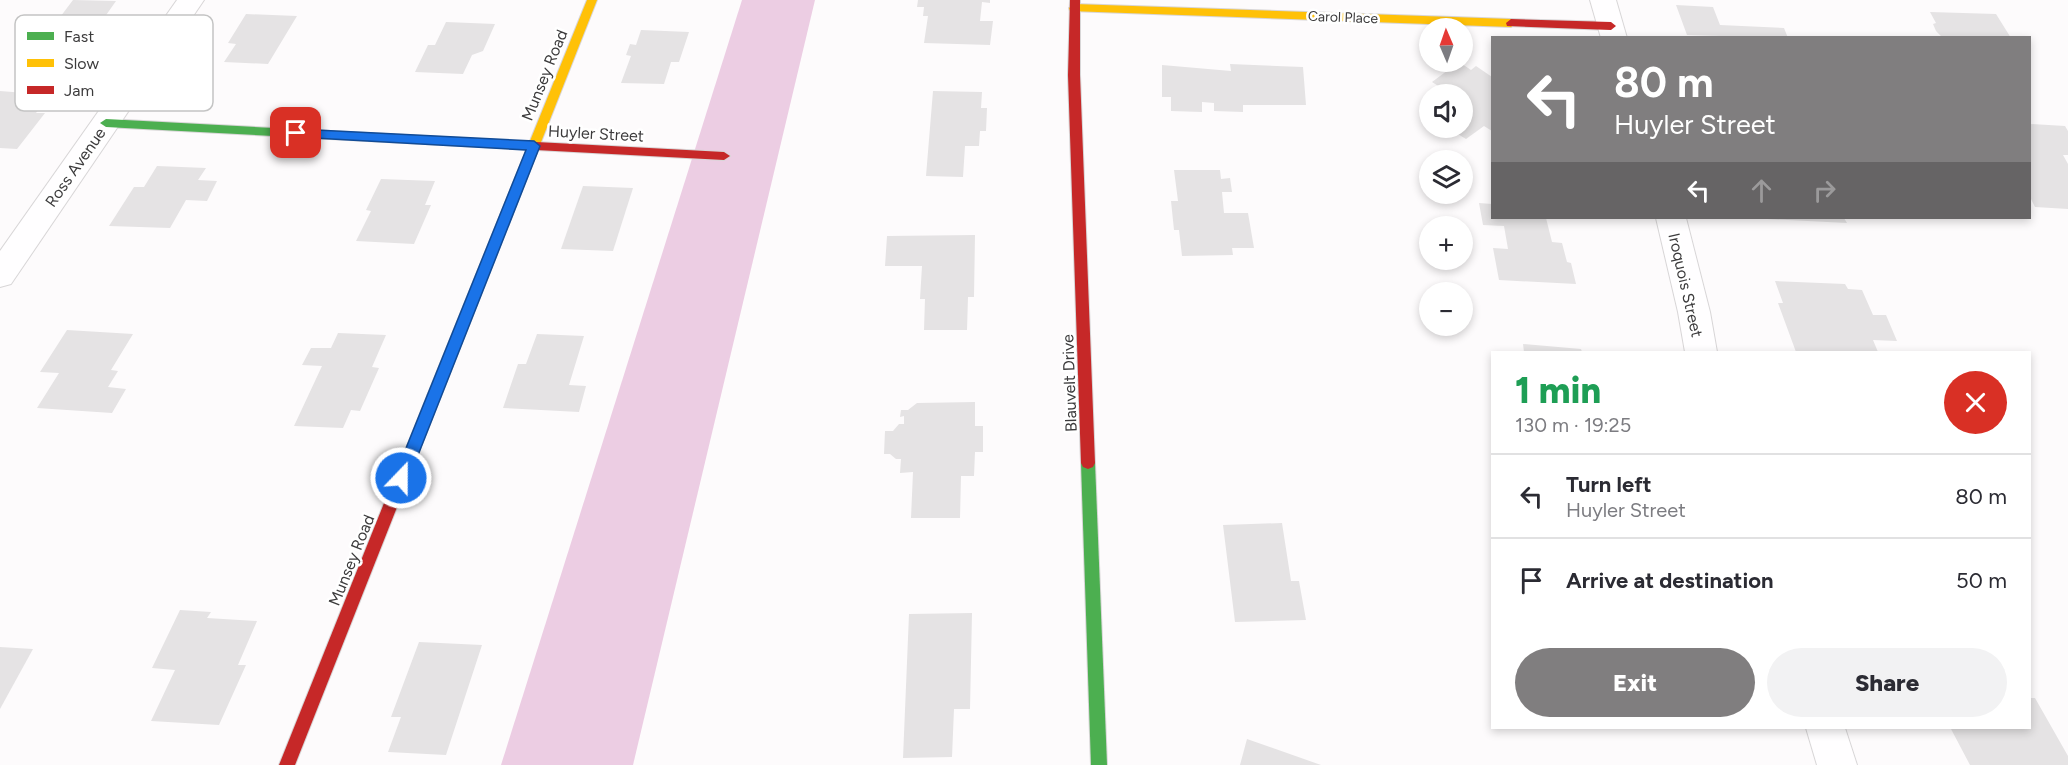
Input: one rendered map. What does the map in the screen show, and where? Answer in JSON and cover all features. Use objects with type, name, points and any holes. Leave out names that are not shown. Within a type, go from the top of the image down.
[{"type":"street","name":"Ross Avenue","points":[[181,15],[191,0]]},
{"type":"street","name":"Munsey Road","points":[[287,765],[592,0]]},
{"type":"street","points":[[1603,0],[1613,32]]},
{"type":"street","name":"Carol Place","points":[[1075,4],[1613,32]]},
{"type":"street","name":"Blauvelt Drive","points":[[1075,4],[1074,75],[1099,765]]},
{"type":"street","name":"Ross Avenue","points":[[0,275],[114,111]]},
{"type":"street","name":"Huyler Street","points":[[106,123],[724,156]]},
{"type":"street","name":"Iroquois Street","points":[[1671,219],[1694,312],[1701,351]]},
{"type":"street","points":[[1826,729],[1838,765]]},
{"type":"shaded area","points":[[742,0],[815,0],[633,765],[501,765]]},
{"type":"building","points":[[73,0],[116,1],[106,15],[62,15]]},
{"type":"building","points":[[918,0],[990,0],[990,3],[982,2],[980,21],[993,21],[990,45],[924,43],[928,16],[923,16],[924,7],[917,7]]},
{"type":"building","points":[[1676,5],[1713,7],[1720,25],[1784,28],[1787,36],[1721,36],[1687,35]]},
{"type":"building","points":[[1930,12],[1996,14],[2010,36],[1941,36],[1933,24],[1936,23]]},
{"type":"building","points":[[246,14],[297,16],[268,64],[224,62],[236,44],[228,43]]},
{"type":"building","points":[[446,22],[495,24],[483,51],[472,55],[463,74],[415,72],[428,45],[435,45]]},
{"type":"building","points":[[641,30],[689,32],[679,62],[671,62],[664,84],[621,83],[631,56],[626,55],[630,44],[636,45]]},
{"type":"building","points":[[1230,64],[1303,67],[1306,105],[1243,105],[1243,112],[1214,111],[1214,103],[1202,102],[1202,112],[1171,111],[1171,97],[1162,97],[1162,65],[1231,71]]},
{"type":"building","points":[[1476,66],[1491,76],[1491,130],[1484,126],[1473,134],[1473,84],[1435,84],[1432,82],[1446,72],[1473,72]]},
{"type":"building","points":[[0,91],[15,92],[15,111],[45,113],[17,149],[0,148]]},
{"type":"building","points":[[933,91],[982,92],[981,108],[987,108],[986,131],[980,131],[979,146],[965,146],[963,177],[926,176]]},
{"type":"building","points":[[2031,124],[2065,126],[2068,131],[2068,155],[2063,155],[2068,164],[2068,209],[2035,207],[2031,199]]},
{"type":"building","points":[[157,166],[206,168],[198,180],[217,181],[207,201],[186,200],[170,228],[109,226],[134,187],[144,187]]},
{"type":"building","points":[[1174,170],[1220,170],[1221,179],[1230,178],[1232,192],[1222,192],[1224,213],[1248,213],[1254,248],[1232,248],[1233,255],[1182,256],[1179,230],[1174,230],[1171,201],[1178,201]]},
{"type":"building","points":[[381,179],[435,181],[425,205],[431,205],[414,244],[356,241],[371,211],[366,210]]},
{"type":"building","points":[[583,186],[633,188],[613,251],[561,249]]},
{"type":"building","points":[[1479,203],[1491,204],[1491,219],[1546,219],[1552,242],[1562,243],[1567,262],[1571,263],[1576,284],[1499,280],[1493,248],[1508,249],[1504,226],[1483,225]]},
{"type":"building","points":[[1767,219],[1845,219],[1847,223]]},
{"type":"building","points":[[975,235],[974,297],[968,297],[967,330],[924,330],[925,299],[920,299],[922,266],[885,266],[887,236]]},
{"type":"building","points":[[1775,281],[1845,284],[1848,289],[1862,290],[1873,315],[1886,315],[1897,341],[1873,340],[1878,351],[1796,351],[1778,303],[1783,303]]},
{"type":"building","points":[[67,330],[133,334],[111,370],[118,371],[108,387],[126,389],[112,413],[37,408],[59,373],[40,372]]},
{"type":"building","points":[[338,333],[386,335],[372,367],[379,368],[360,411],[351,410],[343,428],[294,426],[322,366],[302,365],[311,348],[331,348]]},
{"type":"building","points":[[537,334],[584,336],[569,385],[586,386],[579,412],[503,408],[518,364],[526,364]]},
{"type":"building","points":[[1523,344],[1581,349],[1582,351],[1524,351]]},
{"type":"building","points":[[975,402],[975,426],[983,426],[983,452],[975,452],[974,476],[961,476],[960,518],[911,518],[913,472],[900,473],[901,459],[884,454],[885,431],[893,431],[899,424],[904,424],[904,416],[900,417],[901,410],[908,410],[917,403]]},
{"type":"building","points":[[1282,523],[1291,581],[1299,581],[1306,620],[1235,622],[1223,525]]},
{"type":"building","points":[[180,610],[211,612],[207,618],[257,621],[238,665],[246,665],[219,725],[151,721],[175,670],[152,668]]},
{"type":"building","points":[[972,613],[970,709],[954,709],[952,757],[903,758],[909,614]]},
{"type":"building","points":[[419,642],[482,645],[446,755],[388,752],[401,717],[391,717]]},
{"type":"building","points":[[0,647],[33,649],[0,709]]},
{"type":"building","points":[[2031,698],[2035,698],[2068,756],[2068,765],[1970,765],[1951,729],[2031,729]]},
{"type":"building","points":[[1247,739],[1321,765],[1240,765]]},
{"type":"traffic: fast","points":[[106,123],[481,143]]},
{"type":"traffic: fast","points":[[1088,463],[1099,765]]},
{"type":"traffic: slow","points":[[434,396],[592,0]]},
{"type":"traffic: slow","points":[[1074,8],[1511,23]]},
{"type":"traffic: jam","points":[[1075,0],[1074,75],[1088,463]]},
{"type":"traffic: jam","points":[[1511,23],[1611,26]]},
{"type":"traffic: jam","points":[[481,143],[724,156]]},
{"type":"traffic: jam","points":[[287,765],[434,396]]},
{"type":"route","points":[[296,133],[534,146],[401,478]]}]
